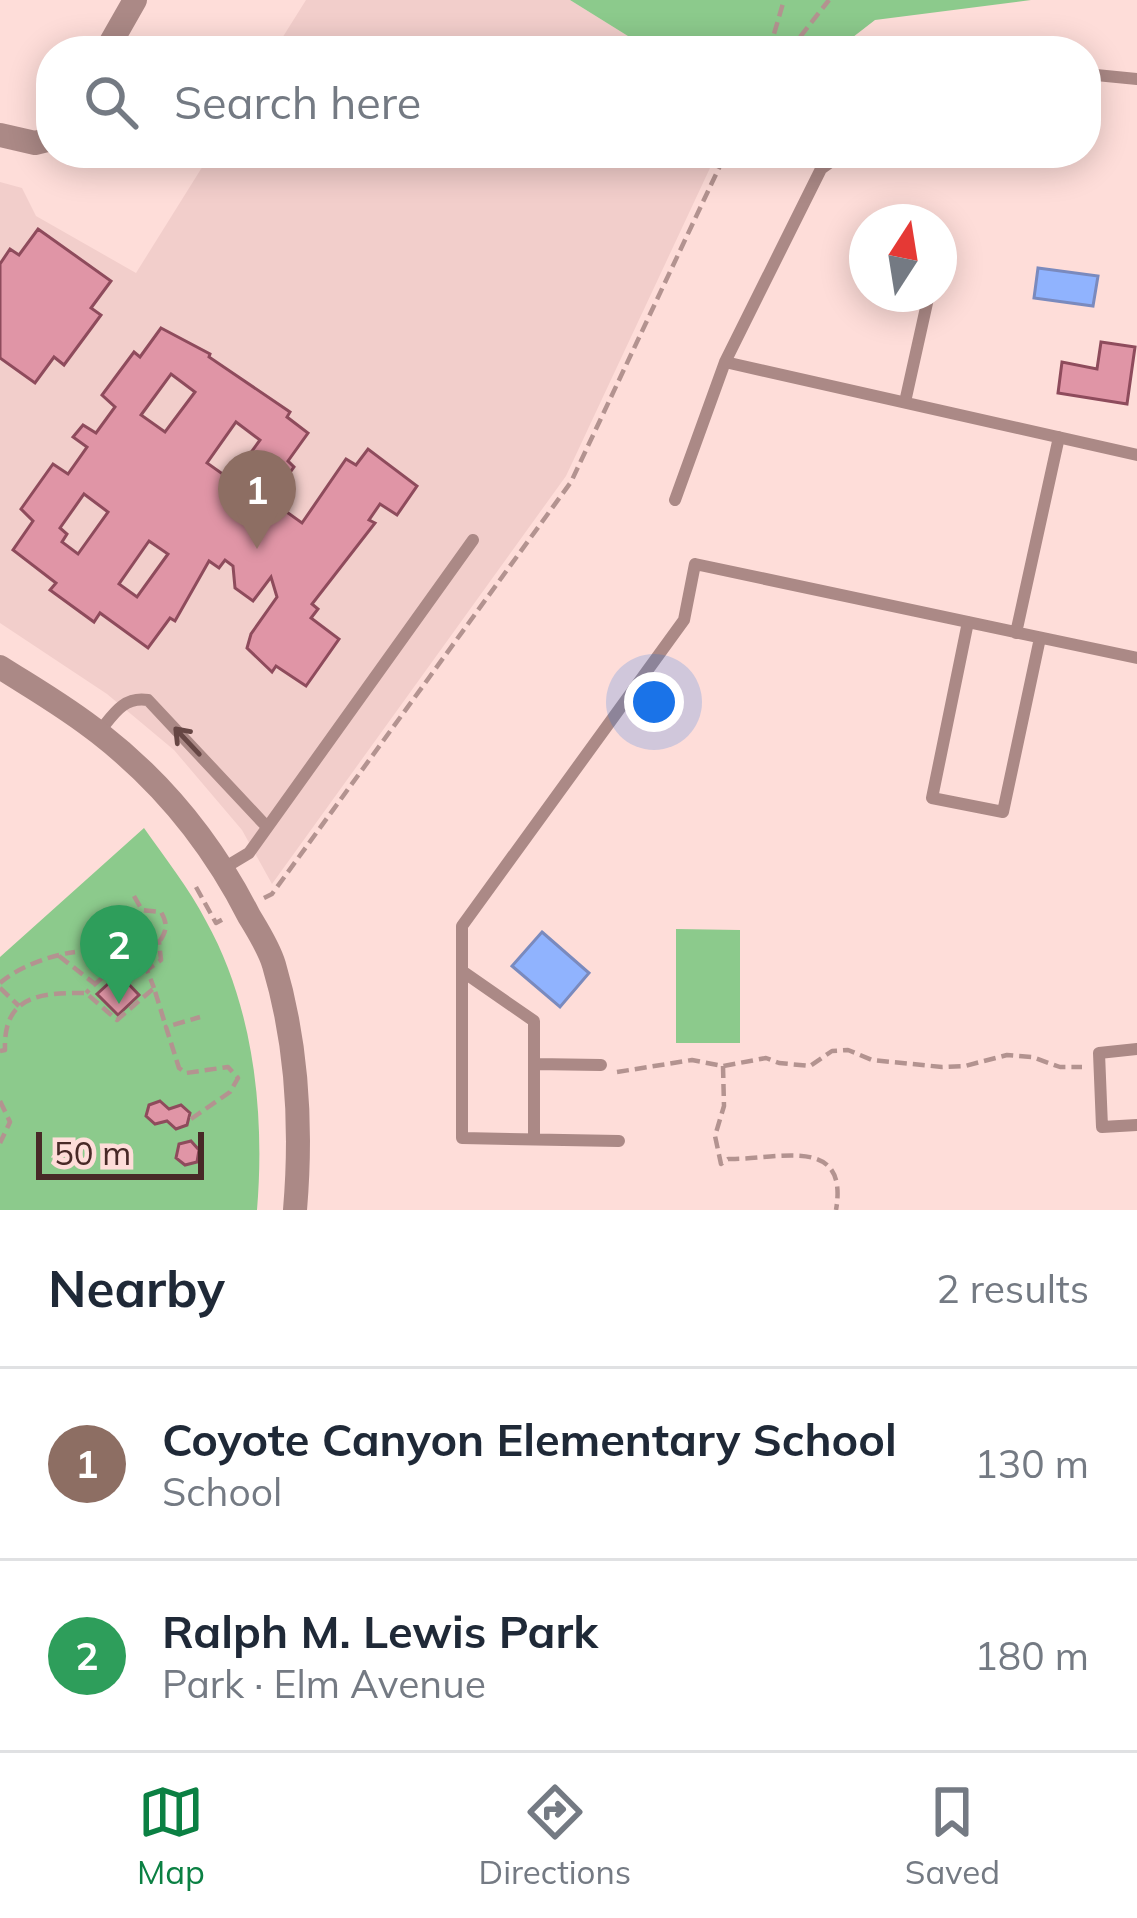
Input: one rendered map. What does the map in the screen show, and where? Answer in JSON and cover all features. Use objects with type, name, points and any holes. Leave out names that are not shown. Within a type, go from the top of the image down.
[{"type":"street","points":[[115,36],[135,0]]},
{"type":"street","points":[[0,135],[36,140]]},
{"type":"street","points":[[0,667],[99,732],[181,810],[224,868],[273,961],[297,1070],[300,1150],[295,1210]]},
{"type":"lane","points":[[1101,75],[1137,79]]},
{"type":"lane","points":[[675,500],[725,362],[822,168]]},
{"type":"lane","points":[[904,403],[925,312]]},
{"type":"lane","points":[[725,362],[1137,454]]},
{"type":"lane","points":[[1016,633],[1059,437]]},
{"type":"lane","points":[[224,868],[249,853],[473,540]]},
{"type":"lane","points":[[620,1141],[462,1138],[463,926],[684,620],[695,564],[1137,658]]},
{"type":"lane","points":[[968,622],[932,798],[1003,812],[1040,638]]},
{"type":"lane","points":[[99,732],[125,702],[148,700],[268,826]]},
{"type":"lane","points":[[462,971],[534,1021],[534,1139]]},
{"type":"lane","points":[[1137,1049],[1099,1052],[1102,1127],[1137,1124]]},
{"type":"lane","points":[[535,1064],[601,1065]]},
{"type":"path","points":[[773,36],[784,0]]},
{"type":"path","points":[[800,36],[829,0]]},
{"type":"path","points":[[272,894],[571,482],[719,168]]},
{"type":"path","points":[[196,887],[216,923]]},
{"type":"path","points":[[134,896],[142,910],[161,912],[166,922],[166,933],[159,942],[161,959],[147,970],[179,1068],[186,1073],[228,1067],[238,1078],[230,1092],[191,1119]]},
{"type":"path","points":[[0,1051],[4,1050],[6,1024],[19,1006],[45,994],[86,992],[147,939],[159,942]]},
{"type":"path","points":[[19,1006],[0,986],[13,971],[75,952]]},
{"type":"path","points":[[57,954],[95,984]]},
{"type":"path","points":[[86,992],[117,1020],[154,988]]},
{"type":"path","points":[[166,1028],[200,1017]]},
{"type":"path","points":[[601,1065],[614,1064],[614,1072],[692,1060],[723,1066],[752,1058],[810,1066],[832,1051],[848,1050],[872,1060],[941,1067],[1006,1055],[1060,1067],[1100,1065]]},
{"type":"path","points":[[723,1066],[724,1106],[715,1136],[721,1163],[778,1156],[825,1160],[834,1166],[837,1177],[836,1210]]},
{"type":"path","points":[[0,1100],[10,1122],[0,1142]]},
{"type":"shaded area","points":[[306,0],[570,0],[628,36],[283,36]]},
{"type":"shaded area","points":[[202,168],[710,168],[566,476],[272,884],[242,830],[174,750],[107,694],[0,623],[0,182],[22,188],[36,216],[136,273]]},
{"type":"green space","points":[[570,0],[1031,0],[875,20],[854,36],[628,36]]},
{"type":"green space","points":[[144,828],[199,909],[235,989],[257,1099],[257,1210],[0,1210],[0,957]]},
{"type":"green space","points":[[676,929],[740,930],[740,1043],[676,1043]]},
{"type":"water","points":[[1038,268],[1098,276],[1093,306],[1034,298]]},
{"type":"water","points":[[542,932],[589,973],[560,1007],[512,966]]},
{"type":"building","points":[[38,229],[111,281],[91,308],[101,315],[64,365],[54,357],[35,383],[0,358],[0,264],[10,249],[19,255]]},
{"type":"building","points":[[161,328],[210,354],[290,412],[287,417],[308,433],[288,461],[294,467],[270,500],[302,523],[346,459],[356,465],[368,449],[417,486],[397,515],[380,504],[369,520],[375,523],[312,604],[318,609],[311,618],[339,639],[306,686],[276,666],[272,672],[247,648],[251,634],[277,597],[271,577],[253,601],[235,588],[233,566],[225,560],[219,568],[209,561],[175,621],[170,618],[148,648],[100,613],[94,622],[50,590],[56,583],[13,550],[33,521],[21,509],[53,464],[68,474],[87,447],[73,437],[83,425],[96,433],[115,407],[102,395],[134,352],[140,357]],"holes":[[[171,374],[195,392],[165,432],[141,415]],[[236,422],[260,440],[231,480],[207,463]],[[84,494],[108,512],[78,554],[62,542],[67,534],[60,528]],[[149,541],[168,554],[137,597],[119,584]]]},
{"type":"building","points":[[1101,342],[1135,347],[1127,404],[1058,393],[1062,362],[1097,369]]},
{"type":"building","points":[[119,974],[139,995],[118,1015],[97,994]]},
{"type":"building","points":[[160,1101],[169,1109],[181,1105],[190,1113],[187,1125],[176,1129],[167,1121],[155,1124],[146,1116],[149,1105]]},
{"type":"building","points":[[191,1141],[199,1150],[197,1162],[185,1165],[176,1158],[179,1144]]},
{"type":"place","name":"Coyote Canyon Elementary School","points":[[257,549]]},
{"type":"place","name":"Ralph M. Lewis Park","points":[[119,1004]]}]
